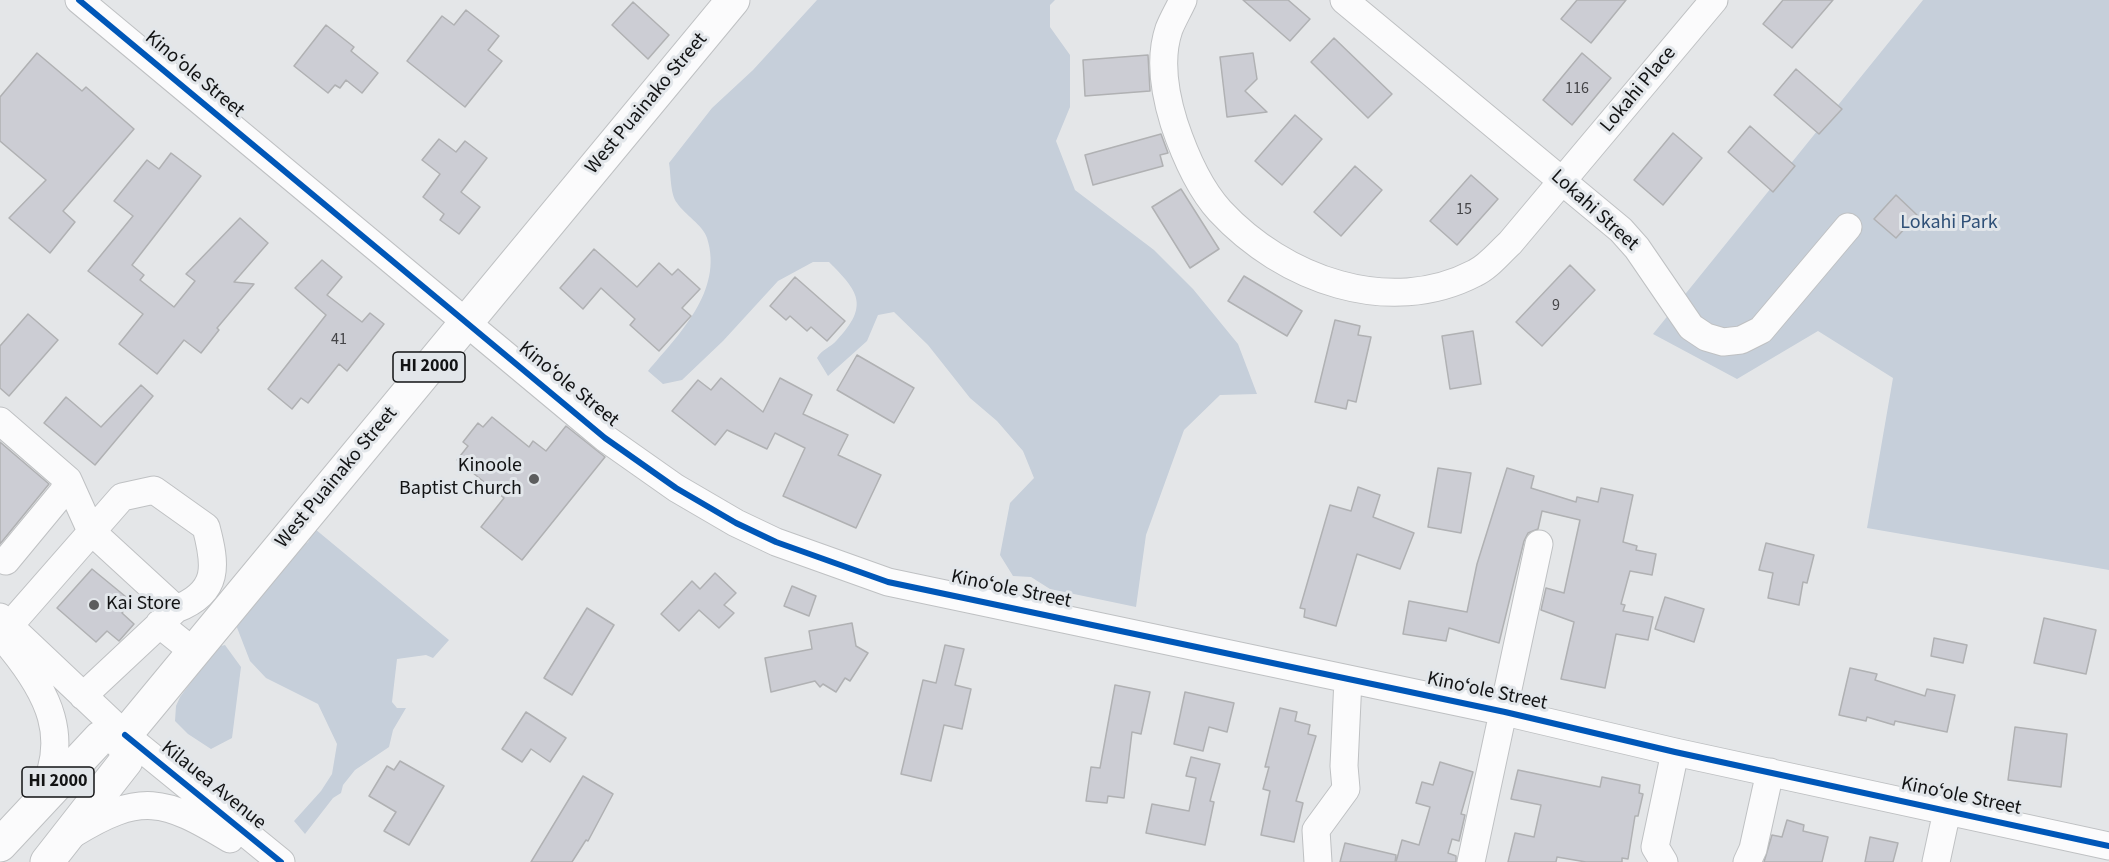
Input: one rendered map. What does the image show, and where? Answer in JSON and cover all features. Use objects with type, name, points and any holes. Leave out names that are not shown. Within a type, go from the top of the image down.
[{"type":"highway","name":"West Puainako Street","points":[[125,735],[733,0]]},
{"type":"highway","name":"HI 2000","points":[[0,845],[99,738],[125,735],[126,761],[57,850]]},
{"type":"street","name":"Kinoʻole Street","points":[[79,0],[605,438],[644,467],[726,517],[777,542],[888,582],[1505,712],[1675,752],[2109,846]]},
{"type":"street","name":"Lokahi Place","points":[[1183,0],[1169,30],[1164,59],[1167,101],[1195,173],[1219,210],[1252,240],[1293,267],[1318,278],[1355,288],[1393,293],[1435,290],[1477,272],[1510,243],[1714,0]]},
{"type":"street","name":"Lokahi Street","points":[[1344,0],[1621,230],[1637,248],[1691,327],[1706,337],[1723,342],[1741,340],[1761,330],[1848,227]]},
{"type":"street","points":[[0,421],[69,480],[90,531],[168,616],[194,652]]},
{"type":"street","points":[[2,561],[63,492],[69,480]]},
{"type":"street","points":[[35,807],[51,771],[55,746],[51,712],[45,694],[3,625],[122,497],[154,490],[206,527],[215,562],[210,580],[192,603],[168,616],[83,696]]},
{"type":"street","points":[[1471,862],[1505,712],[1539,544]]},
{"type":"street","name":"Kilauea Avenue","points":[[3,625],[125,735],[281,862]]},
{"type":"street","points":[[1318,862],[1316,830],[1346,789],[1344,766],[1348,679]]},
{"type":"street","points":[[1664,862],[1655,847],[1675,752]]},
{"type":"street","points":[[1747,862],[1754,849],[1770,772]]},
{"type":"street","points":[[57,850],[101,817],[133,806],[150,805],[175,809],[191,815],[268,862]]},
{"type":"street","points":[[1936,862],[1947,811]]},
{"type":"green space","points":[[817,0],[1055,0],[1050,5],[1050,27],[1070,55],[1070,107],[1056,141],[1075,190],[1154,250],[1193,289],[1238,344],[1257,394],[1220,395],[1184,430],[1146,535],[1136,607],[1050,589],[1031,577],[1013,576],[1000,555],[1010,503],[1034,478],[1023,451],[997,421],[970,398],[928,345],[894,312],[878,315],[867,341],[828,376],[817,358],[847,328],[857,308],[853,290],[829,262],[813,262],[778,281],[723,341],[682,380],[663,384],[648,371],[695,311],[704,294],[711,257],[705,233],[675,199],[669,163],[712,108],[753,70]]},
{"type":"green space","name":"Lokahi Park","points":[[1923,0],[2109,0],[2109,570],[1867,528],[1893,378],[1818,331],[1737,379],[1653,334]]},
{"type":"green space","points":[[315,529],[449,640],[433,658],[426,655],[397,659],[392,702],[397,708],[406,708],[393,730],[389,747],[355,770],[343,785],[341,793],[333,798],[305,834],[294,821],[321,791],[332,774],[337,744],[318,704],[266,678],[250,661],[236,625],[302,546],[308,542]]},
{"type":"green space","points":[[225,645],[241,667],[232,738],[211,749],[188,734],[175,721],[176,706],[180,697],[217,647]]},
{"type":"building","points":[[1243,0],[1288,0],[1310,19],[1290,41]]},
{"type":"building","points":[[1577,0],[1626,0],[1591,43],[1561,19]]},
{"type":"building","points":[[1783,0],[1833,0],[1792,48],[1763,24]]},
{"type":"building","points":[[633,2],[669,35],[648,59],[612,25]]},
{"type":"building","points":[[466,10],[499,36],[488,50],[502,61],[465,107],[407,61],[442,16],[454,25]]},
{"type":"building","points":[[326,25],[354,47],[351,51],[378,73],[362,93],[346,80],[340,88],[335,85],[328,93],[294,66]]},
{"type":"building","points":[[1334,38],[1392,94],[1368,118],[1311,62]]},
{"type":"building","points":[[37,53],[82,91],[86,87],[134,129],[63,211],[75,222],[50,253],[9,218],[46,180],[0,141],[0,97]]},
{"type":"building","points":[[1253,53],[1257,79],[1245,91],[1267,112],[1227,117],[1220,57]]},
{"type":"building","points":[[1582,53],[1611,78],[1572,125],[1543,100]]},
{"type":"building","points":[[1148,55],[1150,91],[1085,96],[1083,60]]},
{"type":"building","points":[[1796,69],[1842,109],[1819,134],[1774,95]]},
{"type":"building","points":[[1295,115],[1322,139],[1282,185],[1255,161]]},
{"type":"building","points":[[1750,126],[1795,166],[1773,192],[1728,152]]},
{"type":"building","points":[[1673,133],[1702,158],[1663,205],[1634,180]]},
{"type":"building","points":[[1161,134],[1168,153],[1160,155],[1163,166],[1093,185],[1085,155]]},
{"type":"building","points":[[439,139],[456,152],[465,141],[487,158],[461,192],[480,207],[459,234],[440,220],[444,214],[423,197],[440,174],[422,160]]},
{"type":"building","points":[[171,153],[201,176],[132,265],[144,275],[140,280],[174,307],[195,281],[186,274],[240,218],[268,243],[234,282],[254,284],[217,328],[219,330],[201,353],[184,340],[157,374],[119,344],[143,314],[88,271],[133,216],[114,201],[147,160],[159,169]]},
{"type":"building","points":[[1355,166],[1382,190],[1341,236],[1314,212]]},
{"type":"building","points":[[1471,175],[1498,199],[1457,245],[1430,221]]},
{"type":"building","points":[[1181,189],[1219,249],[1190,268],[1152,207]]},
{"type":"building","points":[[1896,195],[1917,215],[1896,238],[1874,219]]},
{"type":"building","points":[[594,249],[637,287],[659,263],[672,275],[678,269],[700,289],[682,308],[691,316],[659,351],[630,325],[635,319],[601,288],[583,309],[560,288]]},
{"type":"building","points":[[322,260],[342,277],[327,295],[362,322],[370,313],[384,324],[347,371],[339,364],[308,403],[301,398],[292,409],[268,389],[326,315],[295,288]]},
{"type":"building","points":[[1570,265],[1595,290],[1542,346],[1516,322]]},
{"type":"building","points":[[1244,276],[1302,311],[1287,336],[1228,301]]},
{"type":"building","points":[[795,277],[845,321],[827,341],[811,327],[807,331],[790,316],[786,320],[770,306]]},
{"type":"building","points":[[28,314],[58,340],[9,396],[0,388],[0,346]]},
{"type":"building","points":[[1335,320],[1360,326],[1358,335],[1371,337],[1356,402],[1348,400],[1346,409],[1315,402]]},
{"type":"building","points":[[1473,331],[1481,384],[1450,389],[1442,336]]},
{"type":"building","points":[[857,355],[914,388],[894,423],[837,390]]},
{"type":"building","points":[[721,378],[763,412],[780,378],[812,395],[803,414],[848,435],[838,455],[881,475],[856,528],[783,496],[805,448],[775,433],[767,449],[727,430],[715,445],[672,411],[698,380],[711,390]]},
{"type":"building","points":[[141,385],[153,396],[95,465],[44,423],[66,397],[101,427]]},
{"type":"building","name":"Kinoole Baptist Church","points":[[492,417],[529,447],[533,441],[546,451],[566,426],[605,457],[522,560],[481,527],[504,498],[457,460],[468,446],[463,442],[478,423],[483,427]]},
{"type":"building","points":[[0,442],[49,484],[0,544]]},
{"type":"building","points":[[1438,468],[1471,473],[1461,533],[1428,527]]},
{"type":"building","points":[[1507,468],[1534,476],[1531,488],[1576,502],[1577,497],[1598,502],[1601,488],[1633,495],[1623,542],[1637,546],[1636,550],[1656,554],[1652,575],[1630,571],[1621,604],[1625,605],[1623,611],[1653,617],[1648,640],[1616,634],[1605,688],[1561,679],[1574,622],[1541,610],[1546,588],[1564,593],[1580,520],[1542,511],[1538,529],[1528,533],[1524,541],[1499,643],[1449,628],[1446,641],[1403,634],[1409,601],[1467,612],[1477,564]]},
{"type":"building","points":[[1358,487],[1380,495],[1373,517],[1414,533],[1400,569],[1357,554],[1336,626],[1304,617],[1305,609],[1300,608],[1330,505],[1351,511]]},
{"type":"building","points":[[1766,543],[1814,555],[1807,583],[1803,582],[1799,605],[1768,598],[1773,573],[1759,570]]},
{"type":"building","name":"Kai Store","points":[[92,569],[131,601],[122,613],[134,624],[119,641],[107,631],[96,642],[57,608]]},
{"type":"building","points":[[715,573],[736,593],[724,605],[734,613],[719,628],[699,610],[679,631],[661,614],[692,581],[700,589]]},
{"type":"building","points":[[792,586],[816,596],[809,616],[784,606]]},
{"type":"building","points":[[1665,597],[1704,609],[1694,642],[1655,629]]},
{"type":"building","points":[[587,608],[614,625],[572,695],[544,678]]},
{"type":"building","points":[[2044,618],[2096,630],[2086,674],[2034,663]]},
{"type":"building","points":[[852,623],[856,646],[868,653],[850,681],[845,678],[836,692],[823,684],[820,687],[815,681],[771,692],[765,658],[812,649],[809,631]]},
{"type":"building","points":[[1934,638],[1967,645],[1963,663],[1931,656]]},
{"type":"building","points":[[945,645],[964,649],[955,685],[971,689],[962,729],[944,725],[931,781],[901,774],[923,680],[936,683]]},
{"type":"building","points":[[1850,668],[1877,674],[1875,680],[1925,696],[1927,689],[1955,695],[1947,732],[1895,721],[1894,725],[1867,717],[1866,721],[1839,715]]},
{"type":"building","points":[[1115,685],[1150,692],[1141,734],[1132,732],[1124,798],[1108,796],[1107,803],[1086,801],[1091,767],[1100,768]]},
{"type":"building","points":[[1185,692],[1234,703],[1227,732],[1209,727],[1203,751],[1174,744]]},
{"type":"building","points":[[1280,708],[1297,712],[1295,721],[1310,725],[1308,734],[1316,736],[1296,801],[1303,803],[1294,842],[1261,835],[1270,791],[1263,789],[1269,767],[1265,767]]},
{"type":"building","points":[[526,712],[566,738],[550,762],[531,749],[522,762],[502,749]]},
{"type":"building","points":[[2015,727],[2067,734],[2061,787],[2008,780]]},
{"type":"building","points":[[1191,757],[1220,764],[1210,801],[1214,802],[1205,845],[1146,833],[1152,804],[1189,811],[1196,778],[1186,776]]},
{"type":"building","points":[[400,761],[444,786],[409,845],[384,831],[396,812],[369,796],[387,766],[394,770]]},
{"type":"building","points":[[1440,762],[1473,772],[1461,814],[1465,815],[1459,841],[1452,839],[1448,853],[1456,856],[1456,862],[1396,862],[1402,840],[1419,845],[1430,807],[1416,803],[1422,782],[1433,785]]},
{"type":"building","points":[[1518,770],[1600,787],[1602,777],[1640,785],[1639,793],[1643,794],[1638,816],[1635,816],[1628,859],[1622,858],[1622,862],[1586,862],[1557,857],[1556,862],[1508,862],[1515,833],[1534,837],[1541,805],[1511,799]]},
{"type":"building","points":[[583,776],[613,794],[588,841],[586,840],[572,862],[531,862]]},
{"type":"building","points":[[1787,820],[1804,825],[1803,831],[1828,837],[1822,862],[1764,862],[1772,835],[1782,837]]},
{"type":"building","points":[[1870,837],[1898,843],[1893,862],[1865,862]]},
{"type":"building","points":[[1345,843],[1396,855],[1395,862],[1340,862]]},
{"type":"cycle path","points":[[79,0],[605,438],[676,488],[736,523],[776,542],[888,582],[1505,712],[1675,752],[2109,846]]},
{"type":"cycle path","points":[[125,735],[281,862]]},
{"type":"place","name":"Kinoole Baptist Church","points":[[534,479]]},
{"type":"place","name":"Kai Store","points":[[94,605]]}]
